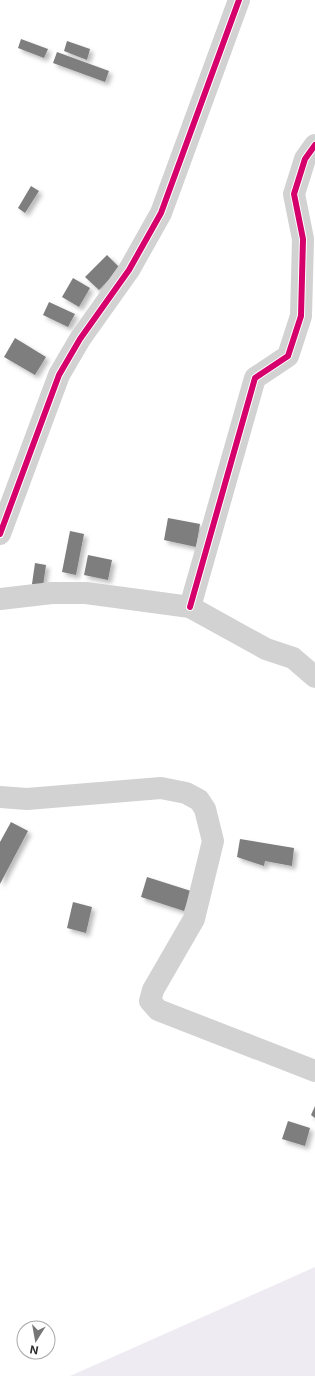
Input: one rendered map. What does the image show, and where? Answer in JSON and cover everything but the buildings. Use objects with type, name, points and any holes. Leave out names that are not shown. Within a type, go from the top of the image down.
[{"type":"street","points":[[0,534],[59,374],[80,338],[130,270],[161,213],[240,0]]},
{"type":"street","points":[[190,607],[255,378],[288,356],[301,316],[302,239],[294,194],[305,159],[315,145]]},
{"type":"street","points":[[0,599],[52,593],[86,593],[190,607],[266,649],[293,658],[315,677]]},
{"type":"street","points":[[0,797],[27,799],[161,788],[186,793],[199,800],[205,809],[213,841],[194,919],[153,990],[150,1002],[158,1010],[315,1071]]},
{"type":"shaded area","points":[[315,1267],[315,1376],[70,1376]]},
{"type":"cycle path","points":[[0,534],[59,375],[80,339],[129,270],[161,213],[239,0]]},
{"type":"cycle path","points":[[190,607],[255,378],[288,356],[301,316],[303,239],[294,194],[305,159],[315,145]]}]
